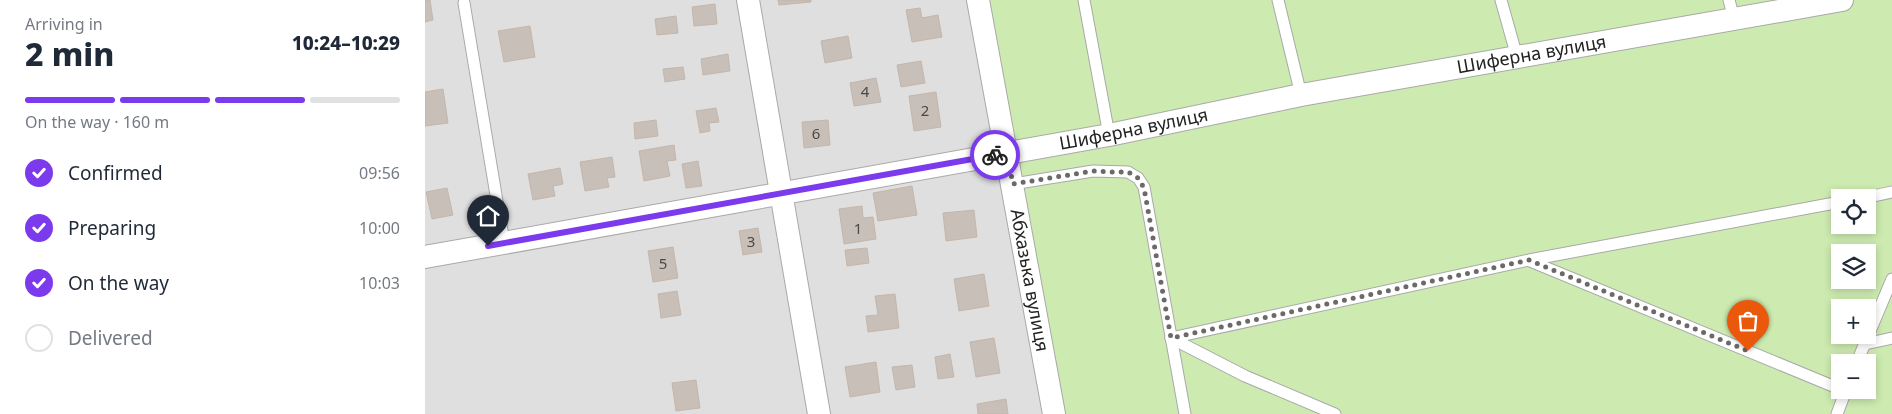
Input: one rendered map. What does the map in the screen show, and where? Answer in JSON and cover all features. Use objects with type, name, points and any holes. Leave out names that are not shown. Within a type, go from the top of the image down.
[{"type":"street","points":[[748,0],[819,414]]},
{"type":"street","name":"Абхазька вулиця","points":[[978,0],[1054,414]]},
{"type":"street","name":"Шиферна вулиця","points":[[425,257],[1109,135],[1301,95],[1517,57],[1731,10],[1842,0]]},
{"type":"lane","points":[[1084,0],[1109,135]]},
{"type":"lane","points":[[1278,0],[1301,95]]},
{"type":"lane","points":[[1501,0],[1517,57]]},
{"type":"lane","points":[[464,2],[504,243]]},
{"type":"lane","points":[[1013,184],[1093,171],[1128,172],[1138,178],[1144,188],[1185,414]]},
{"type":"lane","points":[[1876,195],[1892,192]]},
{"type":"lane","points":[[1171,338],[1529,260],[1831,204]]},
{"type":"lane","points":[[1529,260],[1831,385]]},
{"type":"lane","points":[[1876,318],[1892,279]]},
{"type":"lane","points":[[1171,338],[1245,376],[1335,414]]},
{"type":"lane","points":[[1876,342],[1892,338]]},
{"type":"lane","points":[[1861,354],[1865,344]]},
{"type":"lane","points":[[1837,414],[1841,399]]},
{"type":"shaded area","points":[[425,0],[978,0],[1054,414],[425,414]]},
{"type":"green space","points":[[978,0],[1892,0],[1892,414],[1054,414]]},
{"type":"building","points":[[425,0],[430,0],[433,20],[425,22]]},
{"type":"building","points":[[778,0],[811,0],[811,2],[779,5]]},
{"type":"building","points":[[715,4],[717,24],[694,26],[692,7]]},
{"type":"building","points":[[920,8],[922,18],[938,15],[942,37],[912,42],[906,10]]},
{"type":"building","points":[[676,16],[678,33],[657,35],[655,19]]},
{"type":"building","points":[[530,26],[535,57],[504,62],[498,31]]},
{"type":"building","points":[[848,36],[852,58],[825,63],[821,41]]},
{"type":"building","points":[[728,54],[730,71],[703,75],[701,59]]},
{"type":"building","points":[[921,61],[925,83],[901,87],[897,65]]},
{"type":"building","points":[[683,67],[685,79],[665,82],[663,69]]},
{"type":"building","points":[[876,78],[881,102],[854,106],[850,83]]},
{"type":"building","points":[[443,89],[448,123],[425,126],[425,92]]},
{"type":"building","points":[[936,92],[941,127],[914,131],[909,96]]},
{"type":"building","points":[[716,108],[719,122],[709,123],[710,131],[700,133],[696,111]]},
{"type":"building","points":[[656,120],[658,136],[635,139],[634,123]]},
{"type":"building","points":[[828,120],[830,145],[804,148],[802,122]]},
{"type":"building","points":[[674,145],[676,160],[667,161],[670,176],[644,181],[639,151]]},
{"type":"building","points":[[612,157],[615,177],[607,178],[609,187],[585,191],[580,162]]},
{"type":"building","points":[[698,161],[702,186],[686,188],[682,164]]},
{"type":"building","points":[[560,168],[563,184],[553,186],[555,196],[533,200],[528,174]]},
{"type":"building","points":[[912,186],[917,215],[878,221],[873,193]]},
{"type":"building","points":[[447,188],[453,215],[432,219],[426,192]]},
{"type":"building","points":[[862,206],[863,218],[873,217],[876,239],[844,244],[839,209]]},
{"type":"building","points":[[974,210],[977,237],[946,241],[943,213]]},
{"type":"building","points":[[758,228],[762,252],[743,255],[739,231]]},
{"type":"building","points":[[673,247],[678,278],[653,282],[648,251]]},
{"type":"building","points":[[867,248],[869,263],[847,266],[845,250]]},
{"type":"building","points":[[984,274],[989,306],[959,311],[954,279]]},
{"type":"building","points":[[677,291],[681,315],[661,318],[658,294]]},
{"type":"building","points":[[895,294],[899,328],[868,332],[866,316],[878,315],[875,296]]},
{"type":"building","points":[[994,338],[1000,373],[976,377],[970,342]]},
{"type":"building","points":[[950,354],[954,377],[938,379],[935,357]]},
{"type":"building","points":[[876,362],[880,392],[850,397],[845,367]]},
{"type":"building","points":[[912,365],[915,387],[896,390],[892,367]]},
{"type":"building","points":[[696,380],[700,408],[676,411],[672,383]]},
{"type":"building","points":[[1006,399],[1008,414],[978,414],[977,404]]},
{"type":"way so far","points":[[995,155],[1007,153],[1013,184],[1093,171],[1128,172],[1138,178],[1144,188],[1171,338],[1529,260],[1748,351]]},
{"type":"route","points":[[488,246],[995,155]]}]
